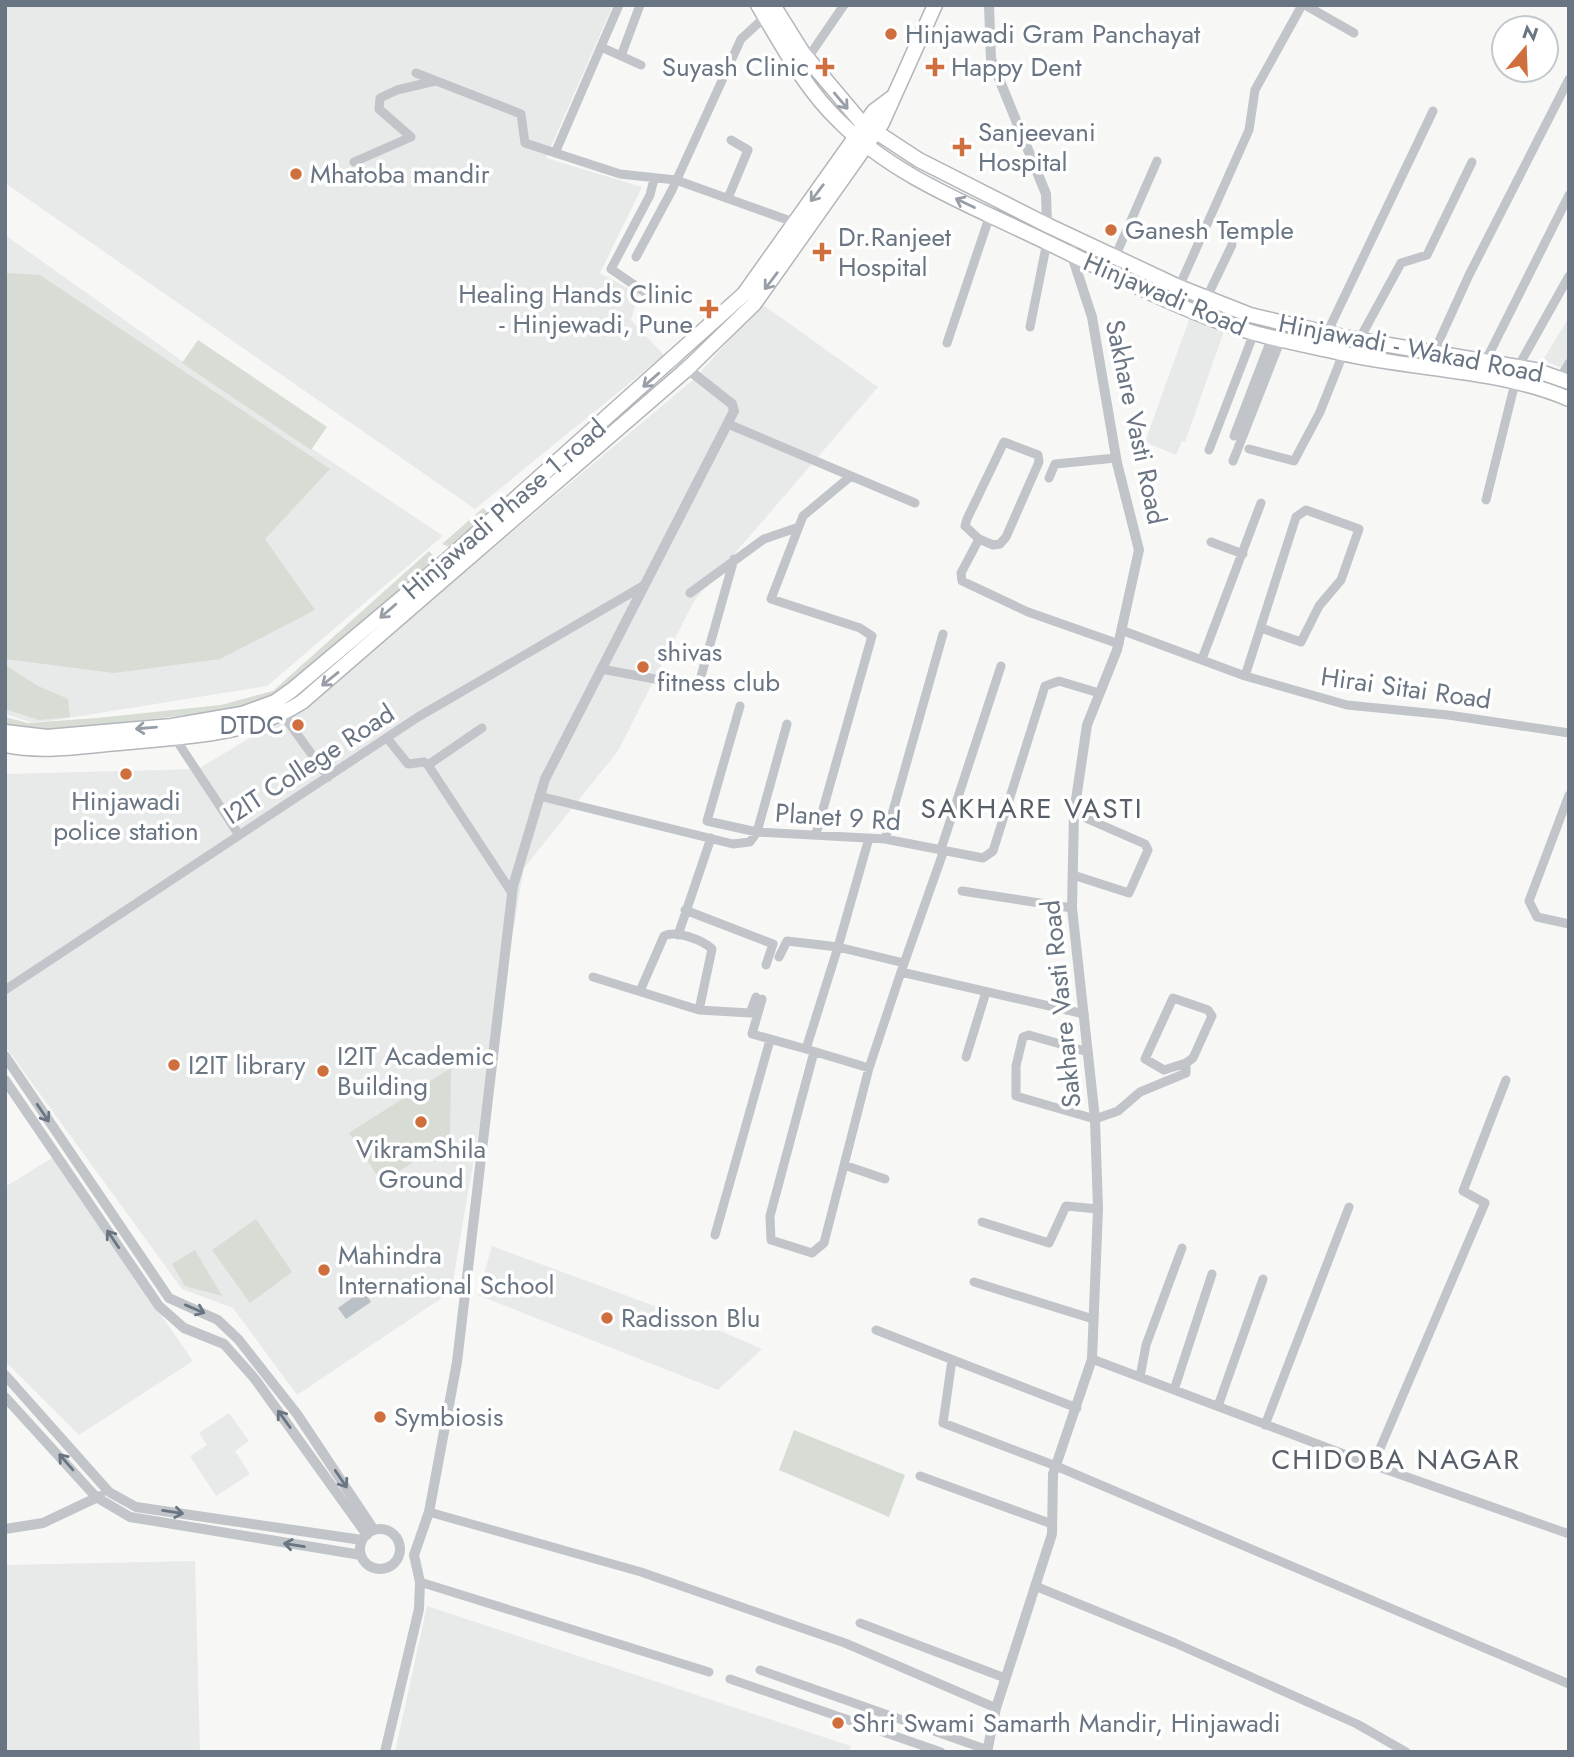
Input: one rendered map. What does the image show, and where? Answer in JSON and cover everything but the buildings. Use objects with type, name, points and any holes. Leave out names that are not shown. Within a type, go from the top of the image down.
[{"type":"main road","name":"Hinjawadi Phase 1 road","points":[[279,708],[676,359],[744,294],[795,221],[895,95],[936,5]]},
{"type":"main road","name":"Hinjawadi - Wakad Road","points":[[766,9],[870,129],[964,185],[1115,257],[1206,299],[1250,315],[1359,340],[1518,367],[1564,380]]},
{"type":"main road","name":"Hinjawadi Road","points":[[766,9],[808,83],[838,121],[861,141],[909,174],[990,215],[1195,312],[1254,333],[1343,354],[1515,383],[1569,399]]},
{"type":"main road","name":"Hinjawadi Phase 1 road","points":[[5,745],[48,750],[173,732],[279,708],[367,648],[453,570],[687,369],[754,304],[809,230],[861,141]]},
{"type":"main road","name":"Hinjawadi Phase 1 road","points":[[5,732],[47,737],[173,732]]},
{"type":"street","points":[[555,153],[618,5]]},
{"type":"street","points":[[621,56],[640,5]]},
{"type":"street","points":[[807,59],[844,5]]},
{"type":"street","points":[[989,5],[991,60],[1046,194],[1047,225]]},
{"type":"street","points":[[1179,286],[1249,130],[1255,90],[1308,8],[1354,33]]},
{"type":"street","points":[[636,257],[676,180],[741,39],[766,9]]},
{"type":"street","points":[[601,47],[641,65]]},
{"type":"street","points":[[416,73],[521,114],[524,143],[620,174],[676,180],[795,221],[809,230]]},
{"type":"street","points":[[1434,352],[1469,275],[1569,79]]},
{"type":"street","points":[[354,162],[411,137],[379,109],[380,98],[397,90],[437,81]]},
{"type":"street","points":[[1326,333],[1433,111]]},
{"type":"street","points":[[728,198],[748,150],[731,140]]},
{"type":"street","points":[[1115,257],[1157,161]]},
{"type":"street","points":[[1359,340],[1401,262],[1427,255],[1472,162]]},
{"type":"street","points":[[646,293],[611,269],[650,195],[654,179]]},
{"type":"street","points":[[1485,362],[1569,195]]},
{"type":"street","points":[[947,343],[990,215]]},
{"type":"street","points":[[1071,253],[1079,239]]},
{"type":"street","points":[[1030,327],[1048,242]]},
{"type":"street","points":[[1206,299],[1232,245]]},
{"type":"street","name":"Sakhare Vasti Road","points":[[988,1751],[996,1708],[1052,1534],[1056,1466],[1092,1359],[1098,1209],[1095,1119],[1072,908],[1074,813],[1087,725],[1119,644],[1139,550],[1116,458],[1092,317],[1071,253]]},
{"type":"street","points":[[1518,367],[1569,276]]},
{"type":"street","points":[[1209,450],[1254,333]]},
{"type":"street","points":[[1234,436],[1276,338]]},
{"type":"street","points":[[1233,461],[1276,338]]},
{"type":"street","points":[[1249,449],[1294,461],[1320,411],[1343,354]]},
{"type":"street","points":[[385,1752],[418,1614],[420,1582],[414,1555],[429,1512],[457,1362],[512,893],[539,796],[643,586],[734,411],[732,404],[676,359]]},
{"type":"street","points":[[1564,380],[1569,363]]},
{"type":"street","points":[[1486,500],[1515,383]]},
{"type":"street","points":[[728,424],[915,503]]},
{"type":"street","points":[[1004,442],[1038,455],[1039,462],[1006,537],[1000,544],[993,545],[979,539],[965,526],[1004,442]]},
{"type":"street","points":[[1049,478],[1055,464],[1116,458]]},
{"type":"street","points":[[816,834],[872,636],[860,628],[772,600],[796,528],[803,516],[851,476]]},
{"type":"street","points":[[1202,659],[1261,503]]},
{"type":"street","points":[[1245,676],[1296,517],[1306,510],[1359,529],[1341,580],[1319,606],[1301,642],[1261,628]]},
{"type":"street","points":[[690,593],[764,539],[796,528]]},
{"type":"street","points":[[979,539],[961,573],[962,581],[1028,612],[1119,644]]},
{"type":"street","points":[[1211,542],[1243,554]]},
{"type":"street","points":[[601,669],[698,687],[734,559]]},
{"type":"street","name":"I2IT College Road","points":[[5,990],[387,738],[643,586]]},
{"type":"street","name":"Hirai Sitai Road","points":[[1121,630],[1245,676],[1347,705],[1448,715],[1569,733]]},
{"type":"street","points":[[885,839],[943,634]]},
{"type":"street","points":[[869,838],[810,1051],[770,1216],[771,1240],[812,1253],[824,1243],[869,1068],[1002,666]]},
{"type":"street","name":"Planet 9 Rd","points":[[539,796],[744,844],[753,841],[757,832],[816,834],[885,839],[983,858],[992,854],[1045,686],[1059,681],[1099,693]]},
{"type":"street","points":[[740,706],[707,821],[757,832],[787,724]]},
{"type":"street","points":[[279,708],[328,777]]},
{"type":"street","points":[[428,765],[482,728]]},
{"type":"street","points":[[173,732],[239,835]]},
{"type":"street","points":[[387,738],[408,764],[424,762],[428,765],[512,893]]},
{"type":"street","points":[[1569,795],[1529,901],[1537,917],[1569,924]]},
{"type":"street","points":[[1073,875],[1129,893],[1148,850],[1145,844],[1074,813]]},
{"type":"street","points":[[724,841],[730,828]]},
{"type":"street","points":[[678,935],[711,838]]},
{"type":"street","points":[[962,891],[1072,908]]},
{"type":"street","points":[[685,910],[773,944],[765,965]]},
{"type":"street","points":[[640,991],[663,936],[678,935],[712,949],[699,1010]]},
{"type":"street","points":[[779,957],[787,941],[838,947],[986,992],[1084,1014]]},
{"type":"street","points":[[593,977],[699,1010],[750,1013],[759,998],[752,1034],[869,1068]]},
{"type":"street","points":[[966,1057],[986,992]]},
{"type":"street","points":[[1173,998],[1208,1010],[1212,1016],[1193,1058],[1186,1063],[1164,1070],[1145,1059],[1173,998]]},
{"type":"street","points":[[1088,1052],[1029,1035],[1023,1037],[1014,1091],[1020,1098],[1095,1119],[1118,1111],[1140,1093],[1186,1073],[1186,1063]]},
{"type":"street","points":[[715,1234],[770,1040]]},
{"type":"street","points":[[5,1056],[169,1298],[218,1320],[250,1352],[297,1414],[368,1535],[362,1555]]},
{"type":"street","points":[[5,1080],[159,1306],[184,1328],[224,1344],[255,1379],[368,1535]]},
{"type":"street","points":[[1373,1465],[1485,1203],[1463,1191],[1506,1080]]},
{"type":"street","points":[[844,1165],[885,1178]]},
{"type":"street","points":[[982,1222],[1049,1243],[1066,1206],[1098,1209]]},
{"type":"street","points":[[1265,1425],[1349,1208]]},
{"type":"street","points":[[1140,1377],[1146,1345],[1181,1248]]},
{"type":"street","points":[[1174,1390],[1212,1273]]},
{"type":"street","points":[[1218,1406],[1263,1279]]},
{"type":"street","points":[[974,1282],[1093,1319]]},
{"type":"street","points":[[876,1330],[1077,1408]]},
{"type":"street","points":[[1092,1359],[1373,1465],[1569,1534]]},
{"type":"street","points":[[952,1360],[943,1423],[1056,1466],[1569,1684]]},
{"type":"street","points":[[5,1375],[109,1492],[136,1507],[368,1535],[393,1534],[400,1552],[394,1563],[382,1569],[369,1566],[362,1555],[130,1517],[96,1497],[5,1396]]},
{"type":"street","points":[[919,1476],[1052,1524]]},
{"type":"street","points":[[5,1529],[43,1523],[109,1492]]},
{"type":"street","points":[[429,1512],[641,1572],[845,1643],[996,1708]]},
{"type":"street","points":[[400,1552],[414,1555]]},
{"type":"street","points":[[420,1582],[709,1672]]},
{"type":"street","points":[[1035,1586],[1175,1643],[1357,1724],[1406,1752]]},
{"type":"street","points":[[860,1623],[1005,1678]]},
{"type":"street","points":[[760,1670],[988,1751]]},
{"type":"street","points":[[730,1679],[941,1752]]},
{"type":"shaded area","points":[[5,5],[613,5],[546,158],[642,187],[600,273],[639,294],[631,320],[664,355],[475,509],[5,183]]},
{"type":"shaded area","points":[[5,235],[209,380],[443,536],[267,686],[50,721],[30,722],[5,714]]},
{"type":"shaded area","points":[[5,273],[40,275],[330,469],[265,539],[315,610],[220,659],[114,673],[5,659]]},
{"type":"shaded area","points":[[762,304],[878,387],[694,601],[618,751],[524,868],[451,1292],[297,1395],[233,1308],[182,1289],[5,1046],[5,774],[198,769],[310,702],[694,379]]},
{"type":"shaded area","points":[[1190,317],[1224,331],[1185,442],[1182,441],[1176,455],[1145,442]]},
{"type":"shaded area","points":[[1569,317],[1569,371],[1543,360]]},
{"type":"shaded area","points":[[198,340],[327,427],[311,450],[182,363]]},
{"type":"shaded area","points":[[483,508],[492,517],[454,549],[442,544]]},
{"type":"shaded area","points":[[429,551],[438,561],[279,694],[248,708],[39,732],[5,725],[5,717],[28,723],[97,718],[221,705],[273,691]]},
{"type":"shaded area","points":[[5,665],[38,686],[68,699],[70,717],[39,720],[5,709]]},
{"type":"shaded area","points":[[451,1068],[450,1137],[382,1183],[349,1133]]},
{"type":"shaded area","points":[[52,1158],[193,1361],[79,1435],[5,1361],[5,1187]]},
{"type":"shaded area","points":[[256,1219],[292,1272],[250,1303],[212,1250]]},
{"type":"shaded area","name":"Radisson Blu","points":[[492,1246],[714,1328],[762,1349],[718,1390],[478,1295]]},
{"type":"shaded area","points":[[195,1250],[222,1296],[185,1286],[172,1264]]},
{"type":"shaded area","points":[[363,1290],[371,1302],[346,1319],[338,1308]]},
{"type":"shaded area","points":[[229,1413],[249,1441],[235,1451],[250,1474],[216,1496],[190,1456],[207,1445],[199,1433]]},
{"type":"shaded area","points":[[794,1430],[905,1475],[889,1517],[779,1470]]},
{"type":"shaded area","points":[[195,1561],[200,1752],[5,1752],[5,1565]]},
{"type":"shaded area","points":[[427,1606],[851,1746],[849,1752],[395,1752]]},
{"type":"place","name":"Hinjawadi Gram Panchayat","points":[[891,34]]},
{"type":"place","name":"Suyash Clinic","points":[[825,67]]},
{"type":"place","name":"Happy Dent","points":[[935,67]]},
{"type":"place","name":"Sanjeevani Hospital","points":[[962,147]]},
{"type":"place","name":"Mhatoba mandir","points":[[296,174]]},
{"type":"place","name":"Ganesh Temple","points":[[1111,230]]},
{"type":"place","name":"Dr.Ranjeet Hospital","points":[[822,252]]},
{"type":"place","name":"Healing Hands Clinic - Hinjewadi, Pune","points":[[709,309]]},
{"type":"place","name":"shivas fitness club","points":[[643,667]]},
{"type":"place","name":"DTDC","points":[[298,725]]},
{"type":"place","name":"Hinjawadi police station","points":[[126,774]]},
{"type":"place","name":"I2IT library","points":[[174,1065]]},
{"type":"place","name":"I2IT Academic Building","points":[[323,1071]]},
{"type":"place","name":"VikramShila Ground","points":[[421,1122]]},
{"type":"place","name":"Mahindra International School","points":[[324,1270]]},
{"type":"place","name":"Radisson Blu","points":[[607,1318]]},
{"type":"place","name":"Symbiosis","points":[[380,1417]]},
{"type":"place","name":"Shri Swami Samarth Mandir, Hinjawadi","points":[[838,1723]]},
{"type":"district","name":"SAKHARE VASTI","points":[[1032,808]]},
{"type":"district","name":"CHIDOBA NAGAR","points":[[1396,1459]]}]
